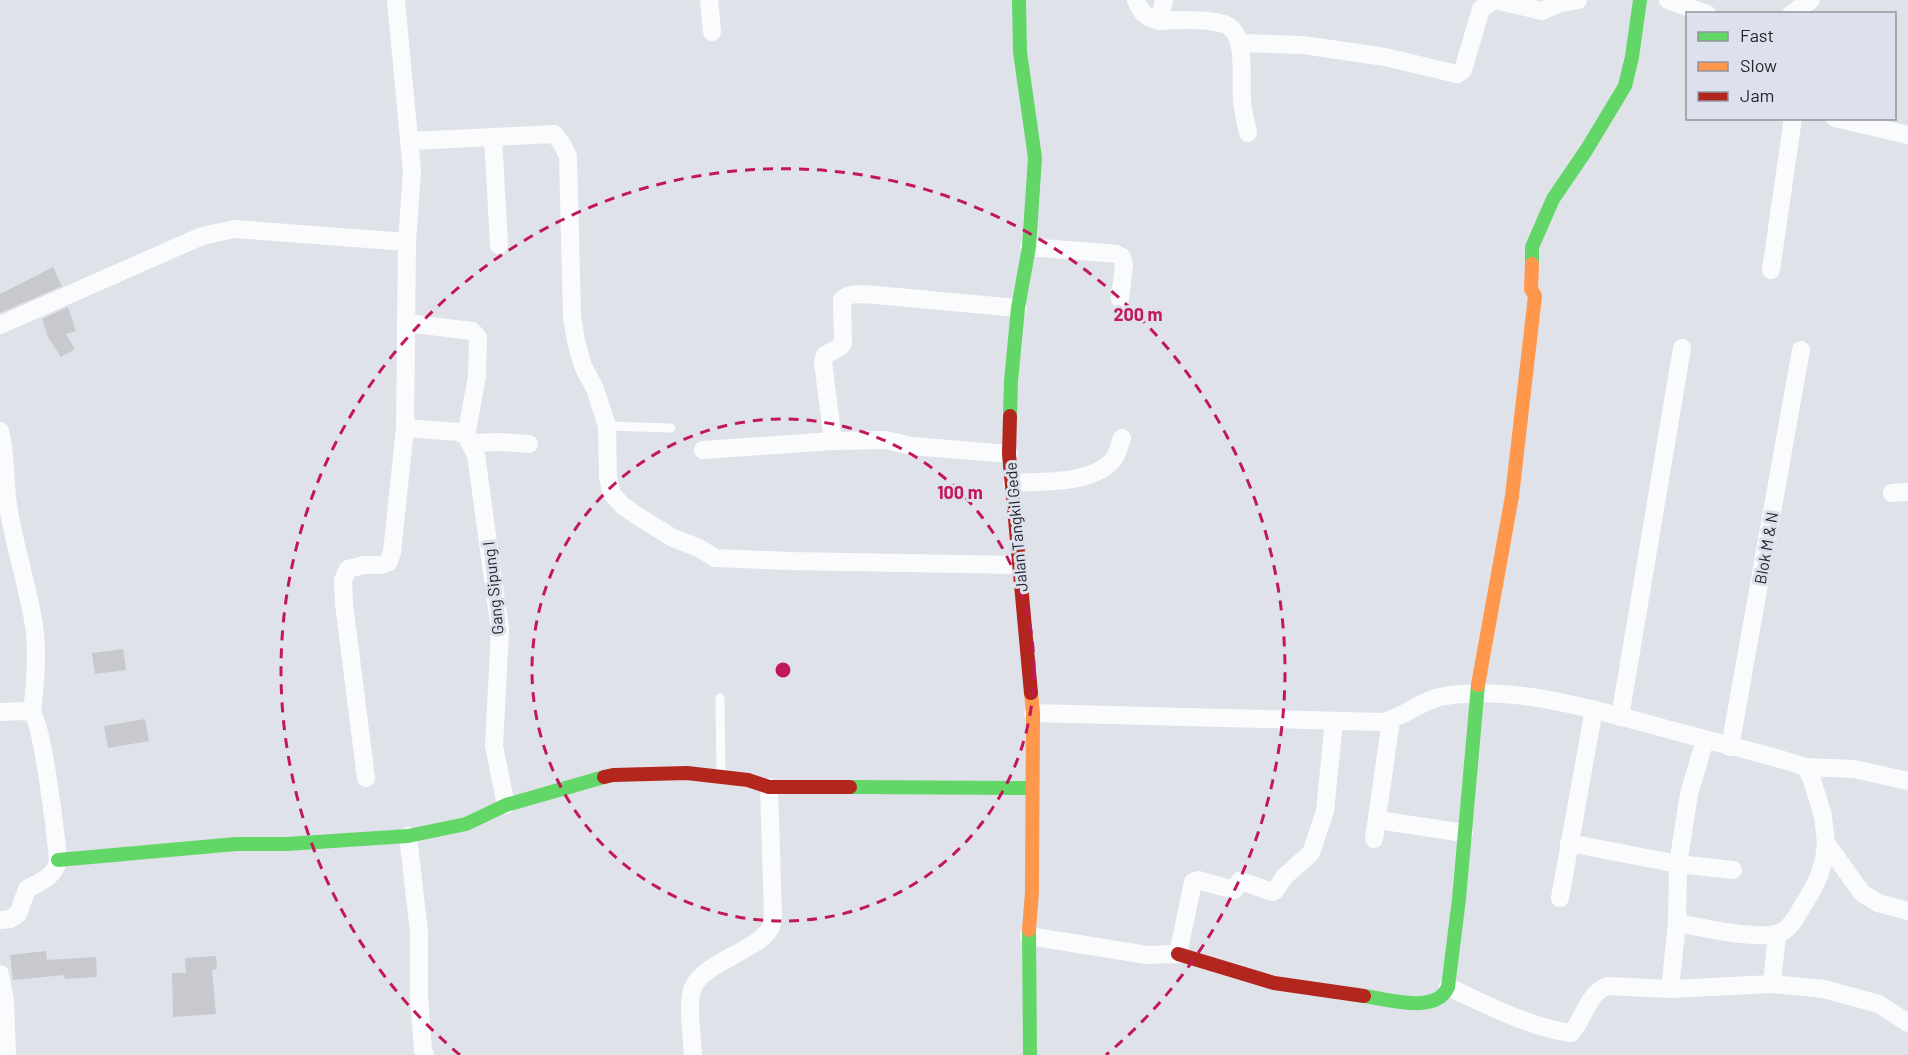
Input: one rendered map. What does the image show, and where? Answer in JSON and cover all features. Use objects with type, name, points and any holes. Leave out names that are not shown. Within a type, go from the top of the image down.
[{"type":"street","points":[[366,778],[343,580],[348,569],[364,565],[382,566],[388,562],[392,552],[405,428],[407,242],[412,171],[396,0]]},
{"type":"street","points":[[709,0],[712,32]]},
{"type":"street","name":"Jalan Tangkil Gede","points":[[1019,0],[1020,52],[1035,158],[1029,247],[1018,309],[1011,381],[1009,454],[1033,713],[1032,892],[1029,936],[1030,1055]]},
{"type":"street","points":[[1136,0],[1143,13],[1150,19],[1184,20],[1228,26],[1240,44],[1242,103],[1248,133]]},
{"type":"street","points":[[1159,21],[1164,0]]},
{"type":"street","points":[[1240,44],[1303,45],[1327,48],[1385,57],[1459,73],[1463,70],[1481,9],[1495,0],[1542,11],[1560,3],[1578,0]]},
{"type":"street","points":[[1029,936],[1147,955],[1178,954],[1274,983],[1420,1004],[1438,1001],[1445,995],[1448,987],[1459,899],[1476,693],[1512,496],[1535,296],[1531,289],[1532,248],[1553,200],[1625,86],[1640,0]]},
{"type":"street","points":[[1668,0],[1701,12]]},
{"type":"street","points":[[1794,12],[1811,0]]},
{"type":"street","points":[[1771,270],[1793,120]]},
{"type":"street","points":[[1844,120],[1908,135]]},
{"type":"street","points":[[410,141],[554,134],[562,144],[568,156],[572,316],[576,341],[583,366],[595,389],[607,426],[608,477],[612,494],[623,506],[673,538],[705,551],[715,558],[802,562],[1020,565]]},
{"type":"street","points":[[493,137],[499,245]]},
{"type":"street","points":[[0,325],[202,236],[221,231],[235,230],[407,242]]},
{"type":"street","points":[[1029,247],[1116,254],[1122,257],[1124,265],[1120,299]]},
{"type":"street","points":[[833,441],[823,362],[825,355],[843,343],[843,300],[846,296],[854,294],[1018,309]]},
{"type":"street","points":[[406,323],[472,331],[478,337],[477,376],[469,440]]},
{"type":"street","points":[[1620,717],[1682,348]]},
{"type":"street","name":"Blok M & N","points":[[1730,747],[1802,350]]},
{"type":"street","points":[[405,428],[458,432],[469,440],[529,444]]},
{"type":"street","points":[[0,431],[4,449],[5,490],[10,519],[34,628],[35,688],[32,713],[41,738],[58,860],[57,867],[50,876],[27,890],[18,914],[9,919],[0,920]]},
{"type":"street","points":[[1012,483],[1065,480],[1085,476],[1106,466],[1114,458],[1122,438]]},
{"type":"street","name":"Gang Sipung I","points":[[469,440],[476,455],[499,621],[494,746],[506,805]]},
{"type":"street","points":[[703,450],[833,441],[886,440],[912,446],[1009,454]]},
{"type":"street","points":[[1033,713],[1382,722],[1391,720],[1420,704],[1444,696],[1476,693],[1511,695],[1594,709],[1806,767],[1854,769],[1908,781]]},
{"type":"street","points":[[1560,898],[1594,709]]},
{"type":"street","points":[[0,712],[32,713]]},
{"type":"street","points":[[1374,839],[1391,720]]},
{"type":"street","points":[[1178,954],[1193,882],[1198,880],[1234,890],[1240,881],[1273,892],[1284,878],[1311,853],[1325,810],[1334,721]]},
{"type":"street","points":[[1670,989],[1677,923],[1678,864],[1689,794],[1705,740]]},
{"type":"street","points":[[1677,923],[1732,933],[1777,934],[1788,928],[1810,894],[1822,868],[1826,843],[1823,816],[1806,767]]},
{"type":"street","points":[[58,860],[236,844],[287,844],[408,836],[466,824],[506,805],[613,775],[663,773],[721,777],[748,780],[769,787],[1032,788]]},
{"type":"street","points":[[693,1055],[691,993],[696,981],[717,964],[763,938],[771,928],[773,916],[769,787]]},
{"type":"street","points":[[1378,820],[1464,833]]},
{"type":"street","points":[[408,836],[419,932],[419,997],[425,1055]]},
{"type":"street","points":[[1569,843],[1678,864],[1733,870]]},
{"type":"street","points":[[1826,843],[1862,893],[1878,903],[1908,911]]},
{"type":"street","points":[[1772,984],[1777,934]]},
{"type":"street","points":[[0,974],[5,1001],[7,1055]]},
{"type":"street","points":[[1448,987],[1522,1020],[1551,1030],[1571,1033],[1598,989],[1607,986],[1670,989],[1772,984],[1824,989],[1864,999],[1884,1007],[1908,1023]]},
{"type":"lane","points":[[607,426],[671,428]]},
{"type":"lane","points":[[720,698],[721,777]]},
{"type":"building","points":[[53,267],[62,286],[0,313],[0,294]]},
{"type":"building","points":[[68,307],[76,331],[66,334],[75,349],[61,357],[48,337],[42,319]]},
{"type":"building","points":[[123,649],[126,670],[95,674],[92,653]]},
{"type":"building","points":[[145,719],[149,741],[108,748],[104,726]]},
{"type":"building","points":[[46,951],[47,960],[96,957],[97,977],[65,979],[64,975],[13,980],[10,955]]},
{"type":"building","points":[[216,956],[217,969],[212,970],[216,1014],[173,1017],[172,973],[186,973],[185,958]]},
{"type":"traffic: fast","points":[[1010,416],[1018,308],[1029,247],[1035,158],[1020,52],[1019,0]]},
{"type":"traffic: fast","points":[[1532,264],[1532,247],[1553,199],[1587,149],[1625,86],[1632,57],[1640,0]]},
{"type":"traffic: fast","points":[[1364,996],[1398,1002],[1422,1003],[1442,996],[1448,987],[1459,899],[1478,685]]},
{"type":"traffic: fast","points":[[58,860],[236,844],[287,844],[408,836],[466,824],[506,805],[604,777]]},
{"type":"traffic: fast","points":[[850,787],[1032,788]]},
{"type":"traffic: fast","points":[[1029,930],[1030,1055]]},
{"type":"traffic: slow","points":[[1478,685],[1512,496],[1535,296],[1531,289],[1532,264]]},
{"type":"traffic: slow","points":[[1029,930],[1032,892],[1033,713],[1031,693]]},
{"type":"traffic: jam","points":[[1010,416],[1009,454],[1031,693]]},
{"type":"traffic: jam","points":[[604,777],[687,773],[748,780],[769,787],[850,787]]},
{"type":"traffic: jam","points":[[1178,954],[1274,983],[1364,996]]}]
